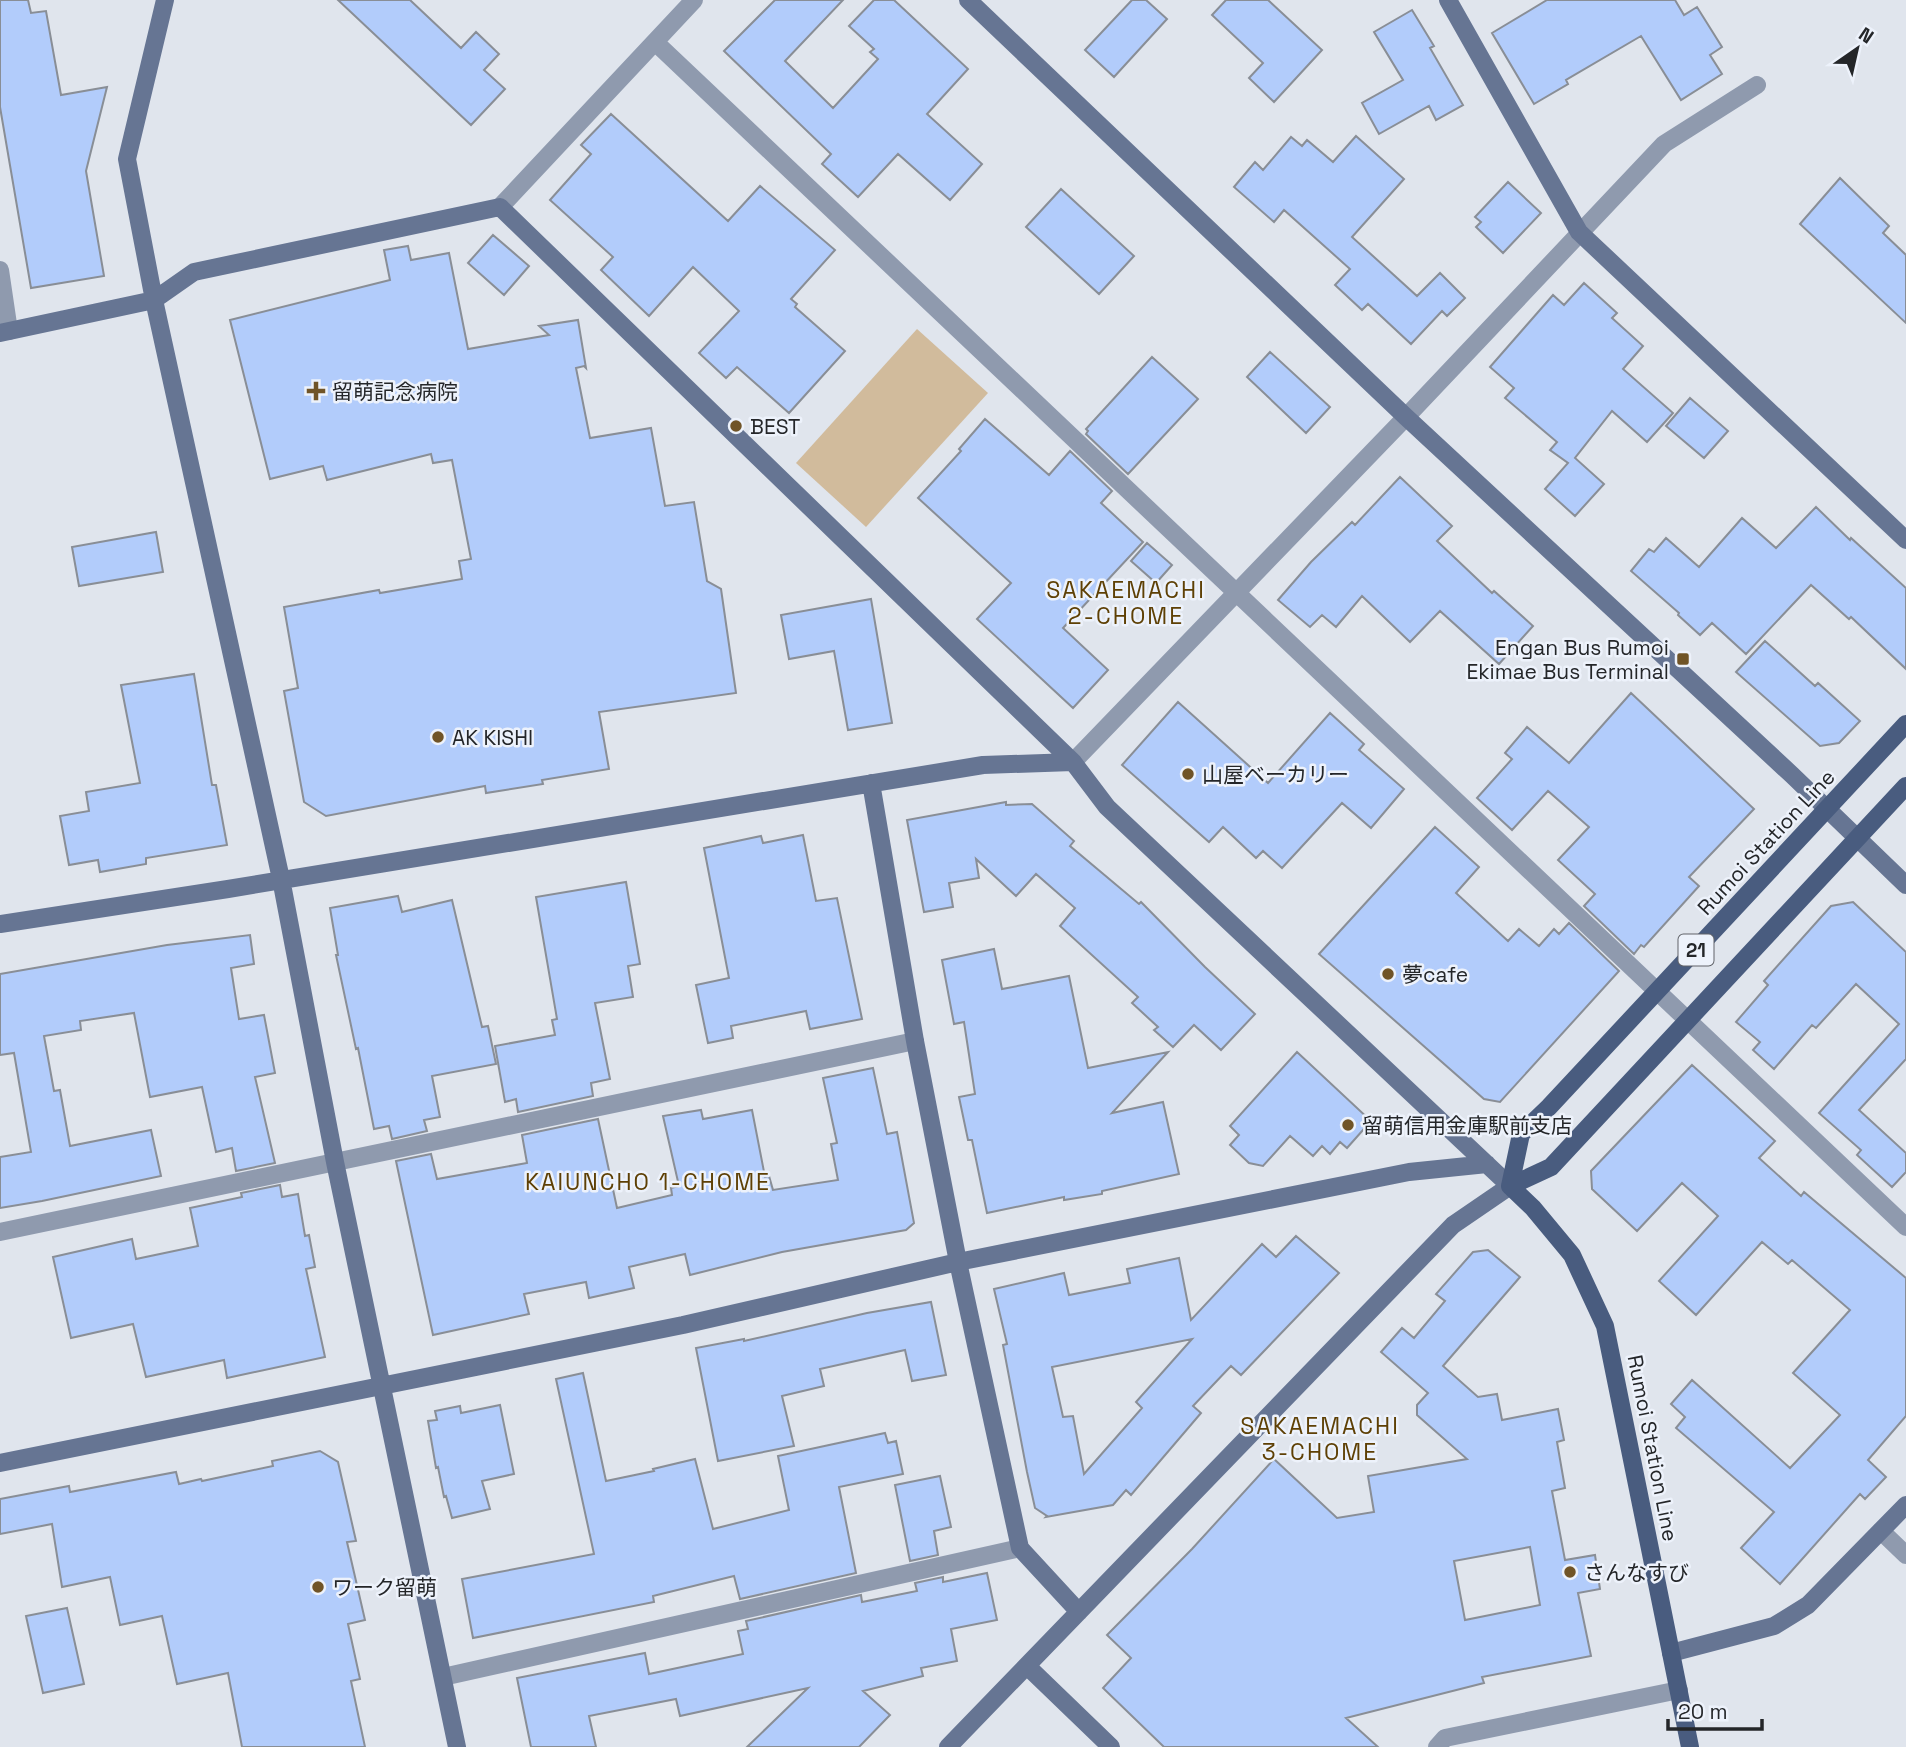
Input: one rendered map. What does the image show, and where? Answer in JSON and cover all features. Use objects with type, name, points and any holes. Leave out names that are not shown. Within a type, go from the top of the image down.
[{"type":"main road","name":"Rumoi Station Line","points":[[1690,1747],[1605,1326],[1572,1255],[1533,1208],[1510,1186],[1521,1134],[1906,724]]},
{"type":"main road","name":"21","points":[[1510,1186],[1551,1167],[1906,786]]},
{"type":"street","points":[[165,0],[127,159],[155,300],[281,879],[335,1161],[457,1747]]},
{"type":"street","points":[[0,270],[4,332],[155,300],[194,272],[500,207],[694,0]]},
{"type":"street","points":[[968,0],[1906,885]]},
{"type":"street","points":[[1448,0],[1579,232],[1906,540]]},
{"type":"street","points":[[654,42],[1906,1227]]},
{"type":"street","points":[[0,924],[983,765],[1073,762],[1664,144],[1757,85]]},
{"type":"street","points":[[500,207],[1073,762],[1107,807],[1510,1186],[1453,1225],[948,1747]]},
{"type":"street","points":[[871,783],[915,1041],[957,1262],[1020,1548],[1079,1612]]},
{"type":"street","points":[[0,1232],[915,1041]]},
{"type":"street","points":[[0,1463],[683,1325],[957,1262],[1409,1171],[1487,1164]]},
{"type":"street","points":[[1671,1653],[1774,1626],[1808,1605],[1906,1505]]},
{"type":"street","points":[[1881,1531],[1906,1555]]},
{"type":"street","points":[[443,1677],[1020,1548]]},
{"type":"street","points":[[1027,1666],[1111,1747]]},
{"type":"street","points":[[1437,1747],[1446,1738],[1679,1690]]},
{"type":"shaded area","points":[[917,329],[988,393],[866,527],[796,463]]},
{"type":"building","points":[[0,0],[28,0],[31,13],[46,11],[61,95],[107,87],[86,171],[104,276],[31,288],[0,107]]},
{"type":"building","points":[[338,0],[410,0],[461,48],[476,32],[499,54],[484,70],[505,89],[471,125]]},
{"type":"building","points":[[775,0],[843,0],[785,61],[833,108],[878,59],[870,52],[874,49],[849,26],[874,0],[894,0],[968,69],[927,114],[982,164],[950,200],[898,154],[858,197],[822,164],[831,154],[724,51]]},
{"type":"building","points":[[1132,0],[1146,0],[1167,19],[1114,77],[1085,50]]},
{"type":"building","points":[[1226,0],[1268,0],[1322,50],[1274,102],[1249,78],[1263,63],[1212,15]]},
{"type":"building","points":[[1547,0],[1675,0],[1684,15],[1697,7],[1722,47],[1710,55],[1722,74],[1681,100],[1641,36],[1566,80],[1568,84],[1534,104],[1492,33]]},
{"type":"building","points":[[1412,10],[1434,46],[1430,48],[1463,105],[1436,120],[1429,106],[1379,134],[1362,103],[1403,80],[1374,32]]},
{"type":"building","points":[[611,114],[728,221],[760,186],[835,250],[791,299],[797,304],[795,307],[845,351],[789,413],[737,367],[726,378],[699,353],[739,311],[693,267],[649,316],[601,270],[613,257],[550,200],[591,154],[581,145]]},
{"type":"building","points":[[1356,136],[1404,179],[1352,237],[1417,296],[1440,273],[1465,298],[1447,316],[1442,311],[1411,344],[1368,304],[1362,310],[1335,285],[1350,269],[1284,210],[1274,222],[1234,187],[1255,162],[1263,170],[1291,137],[1302,146],[1307,140],[1333,162]]},
{"type":"building","points":[[1840,178],[1889,226],[1883,233],[1906,255],[1906,323],[1800,224]]},
{"type":"building","points":[[1508,182],[1541,213],[1503,253],[1476,227],[1481,222],[1475,217]]},
{"type":"building","points":[[1061,189],[1134,256],[1099,294],[1026,227]]},
{"type":"building","points":[[493,235],[529,266],[504,295],[468,263]]},
{"type":"building","points":[[408,246],[411,260],[449,253],[468,349],[549,335],[539,326],[578,320],[586,368],[576,368],[590,438],[651,428],[665,506],[694,502],[707,581],[721,589],[736,693],[599,712],[609,769],[542,780],[543,784],[486,793],[485,786],[326,816],[304,802],[284,691],[298,688],[284,607],[462,579],[459,561],[471,559],[452,460],[433,463],[431,454],[327,480],[323,466],[270,479],[230,320],[390,280],[384,250]]},
{"type":"building","points":[[1584,283],[1617,313],[1612,318],[1643,346],[1623,369],[1673,413],[1647,442],[1612,411],[1575,458],[1604,484],[1575,516],[1545,489],[1568,463],[1550,450],[1557,442],[1505,398],[1514,388],[1490,367],[1553,295],[1564,305]]},
{"type":"building","points":[[1270,352],[1330,407],[1306,433],[1247,377]]},
{"type":"building","points":[[1152,357],[1198,399],[1128,474],[1086,434],[1086,429]]},
{"type":"building","points":[[1690,398],[1728,431],[1704,458],[1666,426]]},
{"type":"building","points":[[985,419],[1049,475],[1070,451],[1112,491],[1101,503],[1143,542],[1063,628],[1108,670],[1073,708],[977,619],[1011,583],[918,498],[961,451],[959,449]]},
{"type":"building","points":[[1400,477],[1452,526],[1437,541],[1492,593],[1494,591],[1533,626],[1499,664],[1440,611],[1410,642],[1362,596],[1336,627],[1322,615],[1310,627],[1278,600],[1311,562],[1352,522],[1355,525]]},
{"type":"building","points":[[1816,507],[1906,588],[1906,669],[1851,617],[1849,619],[1811,585],[1746,654],[1712,623],[1700,635],[1631,571],[1649,549],[1654,552],[1666,538],[1699,567],[1742,518],[1776,548]]},
{"type":"building","points":[[156,532],[163,572],[79,586],[72,547]]},
{"type":"building","points":[[1147,543],[1172,565],[1156,583],[1131,561]]},
{"type":"building","points":[[871,599],[892,723],[848,730],[834,651],[789,659],[781,615]]},
{"type":"building","points":[[1765,641],[1815,686],[1818,683],[1860,721],[1839,743],[1820,746],[1736,672]]},
{"type":"building","points":[[194,674],[212,785],[216,785],[227,845],[146,858],[146,864],[100,872],[98,860],[69,865],[60,816],[89,811],[86,792],[140,783],[121,685]]},
{"type":"building","points":[[1631,693],[1754,809],[1689,877],[1699,886],[1644,947],[1641,945],[1634,954],[1584,906],[1595,894],[1558,860],[1589,827],[1548,791],[1512,830],[1477,798],[1512,759],[1505,753],[1527,727],[1569,763]]},
{"type":"building","points":[[1178,702],[1268,783],[1330,713],[1364,744],[1359,750],[1404,789],[1371,828],[1342,803],[1282,868],[1263,851],[1256,858],[1223,827],[1209,842],[1122,765]]},
{"type":"building","points":[[1006,802],[1006,805],[1032,804],[1074,841],[1070,846],[1139,904],[1141,902],[1255,1014],[1221,1050],[1194,1025],[1173,1047],[1154,1030],[1158,1027],[1132,1003],[1138,997],[1060,926],[1075,908],[1036,874],[1016,896],[976,859],[979,878],[949,883],[953,907],[924,912],[907,820]]},
{"type":"building","points":[[1435,827],[1479,867],[1456,893],[1508,941],[1519,929],[1539,946],[1554,929],[1559,934],[1569,923],[1619,971],[1500,1102],[1484,1099],[1319,954]]},
{"type":"building","points":[[803,835],[816,901],[837,898],[862,1019],[810,1029],[806,1011],[731,1026],[733,1038],[708,1043],[696,985],[729,978],[704,848],[761,836],[763,843]]},
{"type":"building","points":[[626,882],[640,964],[628,966],[633,997],[595,1003],[610,1079],[591,1083],[593,1096],[518,1112],[516,1099],[505,1102],[495,1046],[555,1035],[552,1020],[557,1019],[536,897]]},
{"type":"building","points":[[398,896],[402,912],[452,900],[482,1027],[488,1026],[496,1064],[432,1076],[440,1117],[424,1120],[427,1131],[392,1139],[389,1126],[374,1129],[336,955],[330,908]]},
{"type":"building","points":[[1853,902],[1906,952],[1906,1059],[1859,1110],[1906,1153],[1906,1172],[1892,1187],[1857,1155],[1861,1150],[1819,1113],[1899,1024],[1856,984],[1816,1028],[1812,1025],[1774,1069],[1753,1050],[1760,1042],[1736,1022],[1768,985],[1764,981],[1831,906]]},
{"type":"building","points":[[250,935],[254,964],[231,968],[239,1019],[264,1015],[275,1073],[255,1077],[275,1163],[236,1171],[232,1148],[216,1152],[202,1087],[150,1097],[134,1013],[80,1021],[81,1030],[44,1036],[54,1091],[60,1090],[70,1146],[151,1130],[161,1176],[0,1208],[0,1157],[31,1152],[14,1053],[0,1055],[0,974],[167,945]]},
{"type":"building","points":[[994,949],[1002,989],[1069,976],[1088,1068],[1168,1052],[1112,1113],[1163,1102],[1179,1174],[1102,1191],[1102,1194],[1064,1200],[1064,1197],[987,1213],[972,1140],[968,1140],[959,1097],[975,1094],[964,1022],[954,1024],[942,960]]},
{"type":"building","points":[[1297,1052],[1371,1121],[1347,1148],[1340,1142],[1330,1154],[1322,1146],[1313,1156],[1290,1136],[1263,1166],[1249,1163],[1230,1145],[1239,1135],[1230,1126]]},
{"type":"building","points":[[1692,1065],[1775,1141],[1759,1158],[1801,1196],[1804,1192],[1906,1278],[1906,1416],[1868,1460],[1886,1477],[1865,1499],[1860,1494],[1780,1584],[1741,1548],[1774,1512],[1676,1428],[1685,1417],[1671,1404],[1692,1380],[1790,1468],[1840,1415],[1793,1373],[1850,1310],[1792,1260],[1788,1264],[1762,1242],[1696,1315],[1659,1281],[1718,1216],[1682,1183],[1637,1231],[1592,1189],[1591,1171]]},
{"type":"building","points":[[873,1068],[887,1134],[897,1132],[914,1223],[906,1230],[782,1252],[690,1275],[685,1254],[629,1267],[634,1288],[589,1298],[586,1282],[524,1294],[529,1314],[433,1335],[396,1161],[431,1154],[437,1179],[527,1163],[522,1135],[598,1119],[617,1208],[672,1195],[671,1188],[679,1186],[663,1116],[701,1110],[703,1119],[752,1110],[765,1177],[769,1176],[773,1190],[838,1180],[831,1144],[837,1143],[823,1078]]},
{"type":"building","points":[[280,1185],[282,1197],[298,1194],[305,1236],[309,1235],[315,1267],[306,1269],[325,1357],[227,1378],[224,1360],[146,1377],[133,1324],[71,1338],[53,1257],[132,1239],[136,1259],[198,1246],[190,1208],[242,1197],[241,1193]]},
{"type":"building","points":[[1296,1236],[1339,1273],[1241,1375],[1231,1366],[1193,1406],[1201,1413],[1131,1495],[1126,1490],[1113,1505],[1046,1517],[1035,1508],[1003,1345],[1007,1344],[994,1289],[1064,1273],[1069,1295],[1130,1283],[1127,1269],[1179,1258],[1191,1320],[1262,1244],[1276,1257]],"holes":[[[1192,1339],[1136,1402],[1142,1408],[1084,1474],[1073,1416],[1063,1417],[1052,1367]]]},
{"type":"building","points":[[1488,1250],[1520,1277],[1443,1366],[1478,1397],[1497,1394],[1502,1420],[1558,1409],[1564,1440],[1557,1442],[1565,1488],[1552,1491],[1565,1560],[1595,1555],[1600,1589],[1578,1593],[1591,1656],[1482,1677],[1484,1683],[1346,1718],[1378,1747],[1164,1747],[1103,1688],[1131,1658],[1107,1635],[1192,1549],[1274,1459],[1337,1518],[1374,1512],[1368,1476],[1467,1459],[1417,1415],[1417,1405],[1428,1393],[1381,1352],[1402,1328],[1414,1338],[1445,1301],[1436,1294],[1473,1252]],"holes":[[[1530,1547],[1540,1605],[1465,1620],[1454,1561]]]},
{"type":"building","points":[[931,1302],[946,1375],[912,1381],[905,1350],[820,1369],[824,1386],[782,1396],[794,1446],[718,1461],[696,1348],[744,1341],[867,1313]]},
{"type":"building","points":[[583,1373],[606,1481],[695,1459],[713,1529],[789,1510],[778,1456],[885,1433],[888,1443],[896,1441],[903,1474],[839,1487],[856,1573],[740,1599],[734,1576],[653,1596],[654,1602],[473,1638],[462,1579],[594,1554],[556,1379]]},
{"type":"building","points":[[500,1405],[514,1474],[482,1481],[490,1509],[452,1518],[446,1496],[444,1497],[438,1467],[436,1468],[428,1421],[437,1420],[435,1411],[460,1406],[461,1413]]},
{"type":"building","points":[[320,1451],[338,1462],[356,1541],[347,1542],[365,1620],[348,1624],[360,1679],[351,1681],[365,1747],[242,1747],[228,1673],[177,1684],[162,1616],[120,1625],[110,1577],[62,1587],[52,1524],[0,1534],[0,1499],[69,1486],[70,1492],[176,1472],[179,1484],[201,1479],[202,1481],[273,1466],[272,1461]]},
{"type":"building","points":[[940,1476],[951,1527],[934,1531],[938,1555],[910,1561],[895,1485]]},
{"type":"building","points":[[987,1573],[997,1620],[951,1629],[957,1661],[921,1668],[923,1676],[863,1691],[890,1715],[859,1747],[747,1747],[808,1688],[680,1716],[676,1699],[589,1716],[596,1747],[531,1747],[517,1678],[645,1653],[649,1674],[743,1654],[738,1631],[748,1629],[746,1621],[861,1595],[862,1602],[917,1591],[915,1583],[943,1577],[943,1582]]},
{"type":"building","points":[[67,1608],[84,1684],[43,1693],[26,1616]]},
{"type":"place","name":"留萌記念病院","points":[[316,391]]},
{"type":"place","name":"BEST","points":[[736,426]]},
{"type":"place","name":"Engan Bus Rumoi Ekimae Bus Terminal","points":[[1683,659]]},
{"type":"place","name":"AK KISHI","points":[[438,737]]},
{"type":"place","name":"山屋ベーカリー","points":[[1188,774]]},
{"type":"place","name":"夢cafe","points":[[1388,974]]},
{"type":"place","name":"留萌信用金庫駅前支店","points":[[1348,1125]]},
{"type":"place","name":"さんなすび","points":[[1570,1572]]},
{"type":"place","name":"ワーク留萌","points":[[318,1587]]},
{"type":"district","name":"SAKAEMACHI 2-CHOME","points":[[1126,603]]},
{"type":"district","name":"KAIUNCHO 1-CHOME","points":[[648,1182]]},
{"type":"district","name":"SAKAEMACHI 3-CHOME","points":[[1320,1439]]}]
